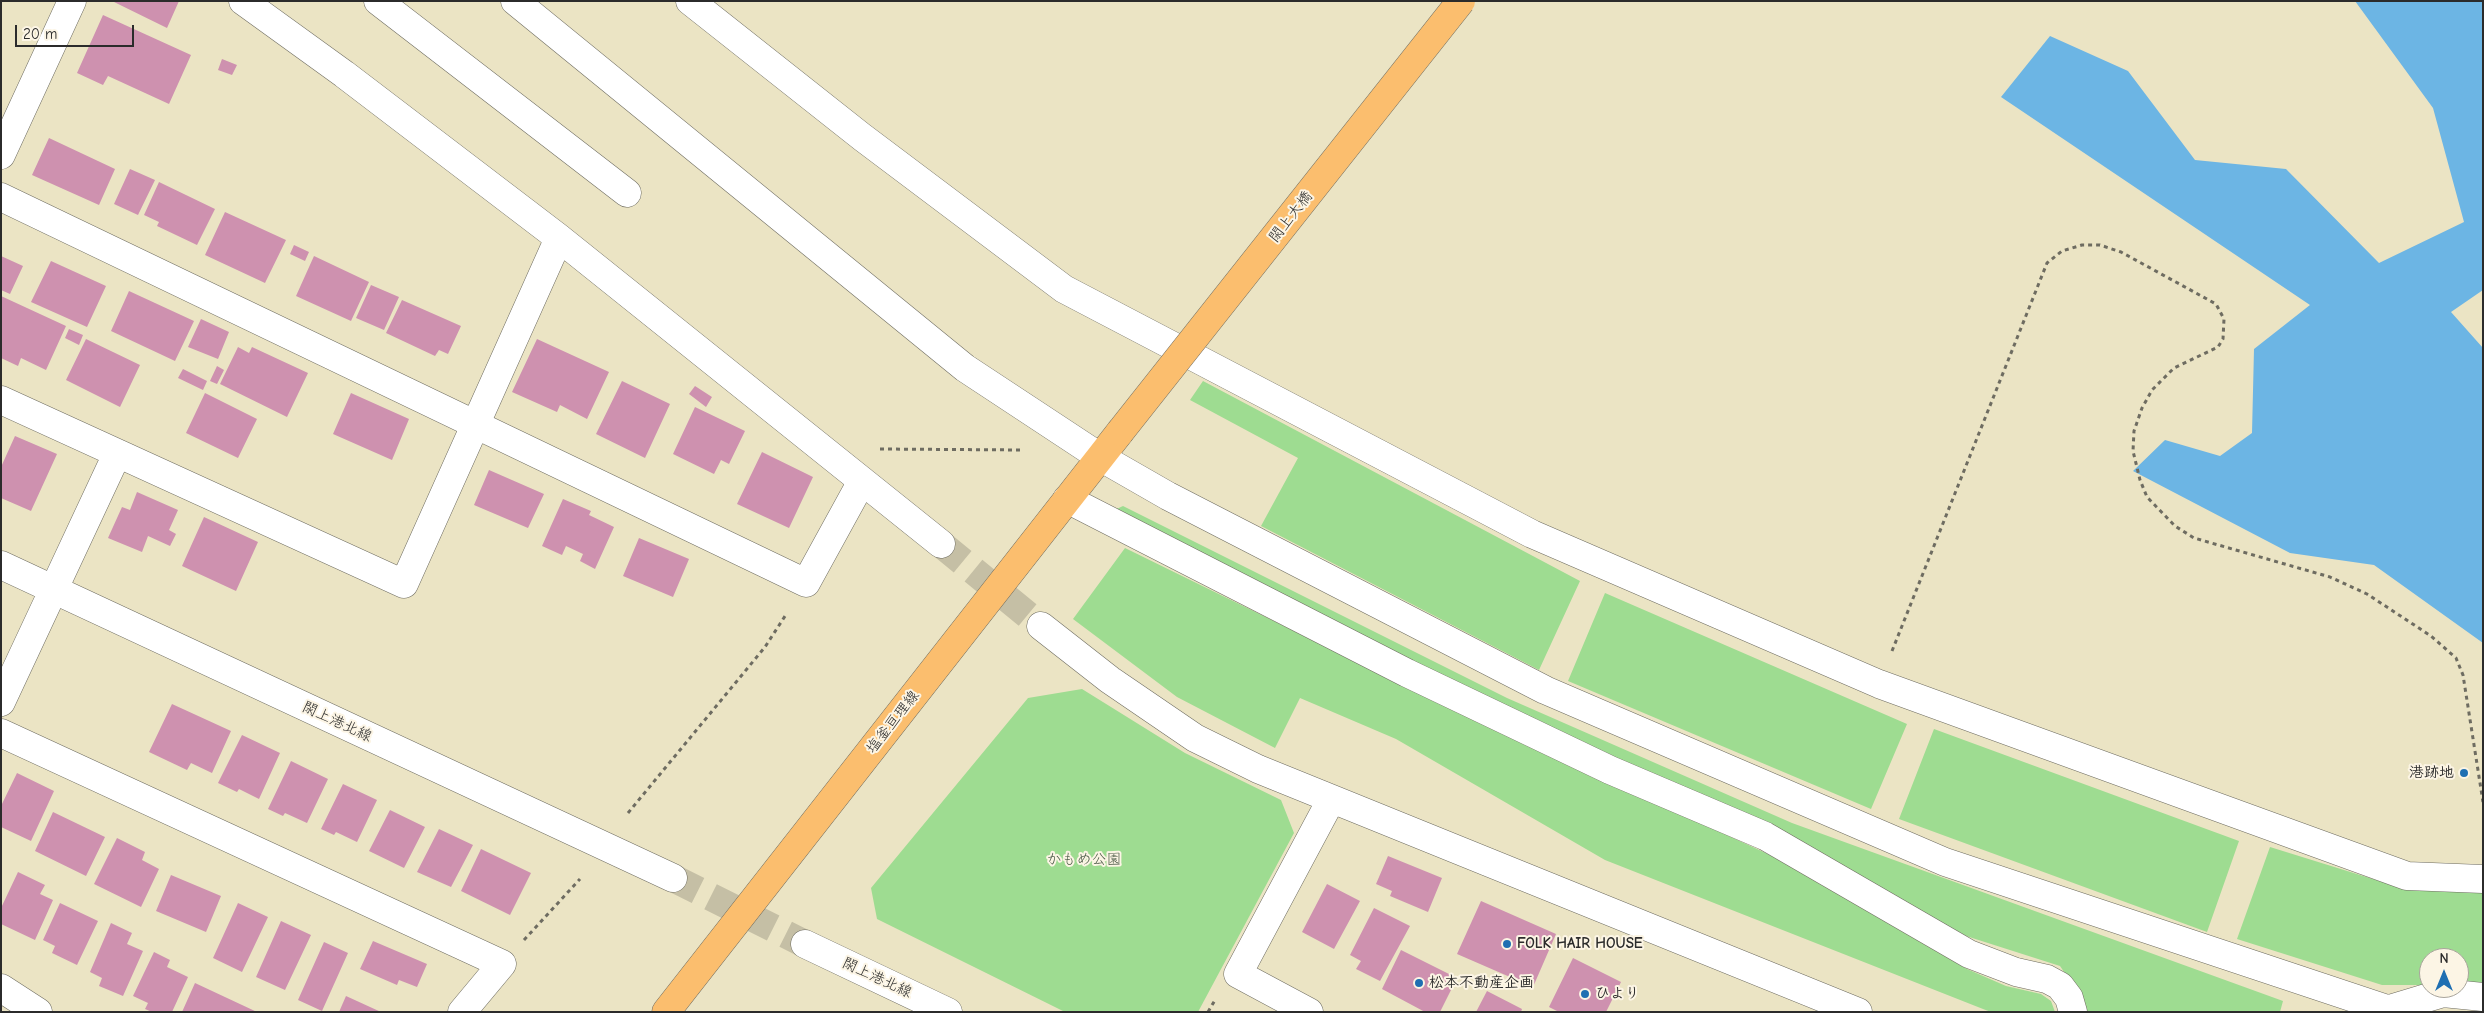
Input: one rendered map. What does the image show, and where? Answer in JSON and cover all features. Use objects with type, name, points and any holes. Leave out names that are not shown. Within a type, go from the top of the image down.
[{"type":"main road","name":"閖上大橋","points":[[1120,432],[1461,1]]},
{"type":"main road","name":"塩釜亘理線","points":[[666,1012],[1120,432]]},
{"type":"street","points":[[1,155],[72,1]]},
{"type":"street","points":[[243,1],[344,74],[559,238],[941,544]]},
{"type":"street","points":[[378,1],[627,193]]},
{"type":"street","points":[[515,1],[965,368],[1100,457],[1168,496],[1546,690],[1945,862],[2393,1010],[2443,993],[2483,997]]},
{"type":"street","points":[[690,1],[862,137],[1064,289],[1532,534],[1878,684],[2407,876],[2483,879]]},
{"type":"street","points":[[1,197],[806,583],[862,481]]},
{"type":"street","points":[[1,400],[404,584],[559,238]]},
{"type":"street","points":[[1,702],[117,454]]},
{"type":"street","points":[[1067,499],[1416,677],[1610,770],[1765,836],[1969,954],[2016,972],[2047,979],[2060,986],[2069,998],[2073,1012]]},
{"type":"street","name":"閖上港北線","points":[[1,565],[672,878]]},
{"type":"street","points":[[1041,626],[1110,680],[1195,738],[1331,800],[1843,1009]]},
{"type":"street","points":[[1,733],[502,964],[462,1012]]},
{"type":"street","points":[[1310,1012],[1238,974],[1331,800]]},
{"type":"street","name":"閖上港北線","points":[[805,944],[948,1012]]},
{"type":"street","points":[[1,988],[38,1012]]},
{"type":"path","points":[[1878,684],[2047,262],[2062,251],[2082,245],[2100,245],[2121,252],[2216,304],[2224,319],[2223,339],[2218,347],[2174,368],[2152,390],[2142,408],[2134,430],[2133,451],[2140,480],[2147,497],[2175,526],[2194,538],[2330,577],[2367,594],[2431,636],[2456,658],[2463,675],[2483,802]]},
{"type":"path","points":[[873,449],[1026,450]]},
{"type":"path","points":[[628,814],[766,647],[806,583]]},
{"type":"path","points":[[502,964],[580,879]]},
{"type":"green space","points":[[1203,381],[1580,581],[1539,670],[1261,526],[1298,458],[1190,400]]},
{"type":"green space","points":[[1123,506],[1507,698],[1792,823],[2283,1001],[2280,1012],[2084,1012],[2083,1000],[2060,966],[1966,936],[1750,816],[1504,710],[1110,512]]},
{"type":"green space","points":[[1125,548],[1439,702],[1770,855],[1967,969],[2006,986],[2041,994],[2051,1001],[2055,1012],[1991,1012],[1605,860],[1396,739],[1300,698],[1275,748],[1177,697],[1073,619]]},
{"type":"green space","points":[[1605,593],[1907,724],[1871,809],[1568,681]]},
{"type":"green space","name":"かもめ公園","points":[[1082,689],[1185,753],[1281,800],[1294,833],[1198,1012],[1065,1012],[877,919],[871,888],[1028,698]]},
{"type":"green space","points":[[1934,729],[2239,841],[2207,932],[1899,819]]},
{"type":"green space","points":[[2270,847],[2389,884],[2483,890],[2483,985],[2469,985],[2469,948],[2419,948],[2419,985],[2382,985],[2237,939]]},
{"type":"water","points":[[2355,1],[2483,1],[2483,290],[2451,312],[2483,348],[2483,643],[2374,565],[2290,553],[2133,471],[2165,440],[2220,456],[2252,433],[2254,349],[2310,305],[2001,97],[2050,36],[2128,71],[2195,160],[2286,169],[2379,263],[2464,222],[2433,108]]},
{"type":"building","points":[[112,1],[179,1],[167,28]]},
{"type":"building","points":[[103,15],[191,55],[169,104],[108,76],[103,85],[77,73]]},
{"type":"building","points":[[222,59],[237,65],[232,75],[218,70]]},
{"type":"building","points":[[49,138],[115,169],[99,205],[32,175]]},
{"type":"building","points":[[130,169],[155,180],[138,215],[114,204]]},
{"type":"building","points":[[159,182],[215,209],[197,245],[157,226],[159,222],[144,215]]},
{"type":"building","points":[[225,212],[286,240],[265,283],[205,255]]},
{"type":"building","points":[[294,245],[309,252],[305,261],[290,254]]},
{"type":"building","points":[[1,256],[23,266],[10,294],[1,290]]},
{"type":"building","points":[[314,256],[369,282],[351,321],[296,296]]},
{"type":"building","points":[[51,261],[106,286],[87,327],[31,302]]},
{"type":"building","points":[[371,285],[399,297],[384,330],[356,318]]},
{"type":"building","points":[[129,291],[194,321],[175,361],[111,331]]},
{"type":"building","points":[[1,296],[66,326],[46,370],[21,358],[18,366],[1,358]]},
{"type":"building","points":[[402,300],[461,326],[448,354],[439,350],[435,356],[386,333]]},
{"type":"building","points":[[201,319],[229,332],[218,359],[188,347]]},
{"type":"building","points":[[69,329],[83,335],[79,345],[65,338]]},
{"type":"building","points":[[86,339],[140,365],[120,407],[66,380]]},
{"type":"building","points":[[537,339],[609,372],[587,419],[560,405],[557,412],[512,392]]},
{"type":"building","points":[[238,347],[249,353],[252,347],[308,373],[287,417],[220,384]]},
{"type":"building","points":[[217,366],[224,370],[217,384],[210,381]]},
{"type":"building","points":[[183,369],[207,381],[203,390],[178,378]]},
{"type":"building","points":[[622,381],[670,404],[645,458],[596,434]]},
{"type":"building","points":[[695,386],[712,397],[706,407],[689,394]]},
{"type":"building","points":[[205,393],[257,419],[238,458],[186,433]]},
{"type":"building","points":[[351,393],[409,419],[392,460],[333,434]]},
{"type":"building","points":[[695,407],[745,431],[729,464],[721,460],[714,474],[673,454]]},
{"type":"building","points":[[15,436],[57,454],[31,511],[1,498],[1,467]]},
{"type":"building","points":[[762,452],[813,477],[789,528],[737,504]]},
{"type":"building","points":[[489,470],[544,494],[528,528],[474,505]]},
{"type":"building","points":[[137,492],[178,510],[169,530],[176,534],[170,546],[148,536],[142,552],[108,538],[122,507],[130,510]]},
{"type":"building","points":[[563,499],[591,511],[589,515],[614,527],[595,569],[580,561],[583,554],[566,546],[562,555],[542,546]]},
{"type":"building","points":[[204,517],[258,542],[236,591],[182,566]]},
{"type":"building","points":[[639,538],[689,559],[673,597],[623,576]]},
{"type":"building","points":[[172,704],[231,731],[212,773],[191,763],[187,770],[149,752]]},
{"type":"building","points":[[242,735],[280,753],[259,799],[239,789],[237,792],[218,783]]},
{"type":"building","points":[[291,761],[328,779],[307,823],[285,813],[283,816],[268,809]]},
{"type":"building","points":[[17,773],[54,791],[31,841],[1,827],[1,806]]},
{"type":"building","points":[[343,784],[377,800],[357,842],[336,832],[334,835],[321,829]]},
{"type":"building","points":[[390,810],[425,827],[404,868],[369,851]]},
{"type":"building","points":[[53,812],[105,837],[86,876],[35,851]]},
{"type":"building","points":[[439,829],[473,845],[451,887],[417,872]]},
{"type":"building","points":[[117,838],[145,852],[142,860],[159,869],[141,907],[94,884]]},
{"type":"building","points":[[481,849],[531,873],[510,915],[461,891]]},
{"type":"building","points":[[1388,856],[1442,878],[1428,912],[1390,896],[1392,891],[1376,884]]},
{"type":"building","points":[[18,872],[45,885],[40,894],[53,900],[35,940],[1,924],[1,908]]},
{"type":"building","points":[[171,875],[221,896],[206,932],[156,911]]},
{"type":"building","points":[[1327,884],[1360,901],[1334,949],[1302,932]]},
{"type":"building","name":"FOLK HAIR HOUSE","points":[[1481,901],[1556,934],[1533,987],[1457,954]]},
{"type":"building","points":[[60,903],[98,921],[77,965],[52,953],[55,946],[43,940]]},
{"type":"building","points":[[238,903],[268,917],[242,972],[213,958]]},
{"type":"building","points":[[1374,908],[1410,926],[1380,981],[1356,969],[1361,961],[1350,955]]},
{"type":"building","points":[[281,921],[311,935],[285,990],[256,977]]},
{"type":"building","points":[[111,923],[132,933],[127,944],[143,951],[123,996],[99,986],[102,978],[90,972]]},
{"type":"building","points":[[373,941],[427,964],[417,987],[399,980],[397,985],[360,969]]},
{"type":"building","points":[[324,942],[348,953],[322,1011],[298,1000]]},
{"type":"building","name":"松本不動産企画","points":[[1401,950],[1457,978],[1440,1012],[1425,1012],[1382,989]]},
{"type":"building","points":[[154,952],[170,960],[167,967],[188,977],[172,1012],[152,1012],[145,1009],[148,1003],[133,996]]},
{"type":"building","name":"ひより","points":[[1573,958],[1621,982],[1606,1012],[1559,1012],[1549,1007]]},
{"type":"building","points":[[195,983],[257,1012],[182,1012]]},
{"type":"building","points":[[1487,991],[1522,1009],[1521,1012],[1476,1012]]},
{"type":"building","points":[[346,996],[381,1012],[339,1012]]},
{"type":"tunnel","points":[[941,544],[1041,626]]},
{"type":"tunnel","points":[[673,878],[805,944]]},
{"type":"place","name":"港跡地","points":[[2464,773]]},
{"type":"place","name":"FOLK HAIR HOUSE","points":[[1507,944]]},
{"type":"place","name":"松本不動産企画","points":[[1419,983]]},
{"type":"place","name":"ひより","points":[[1585,994]]}]
